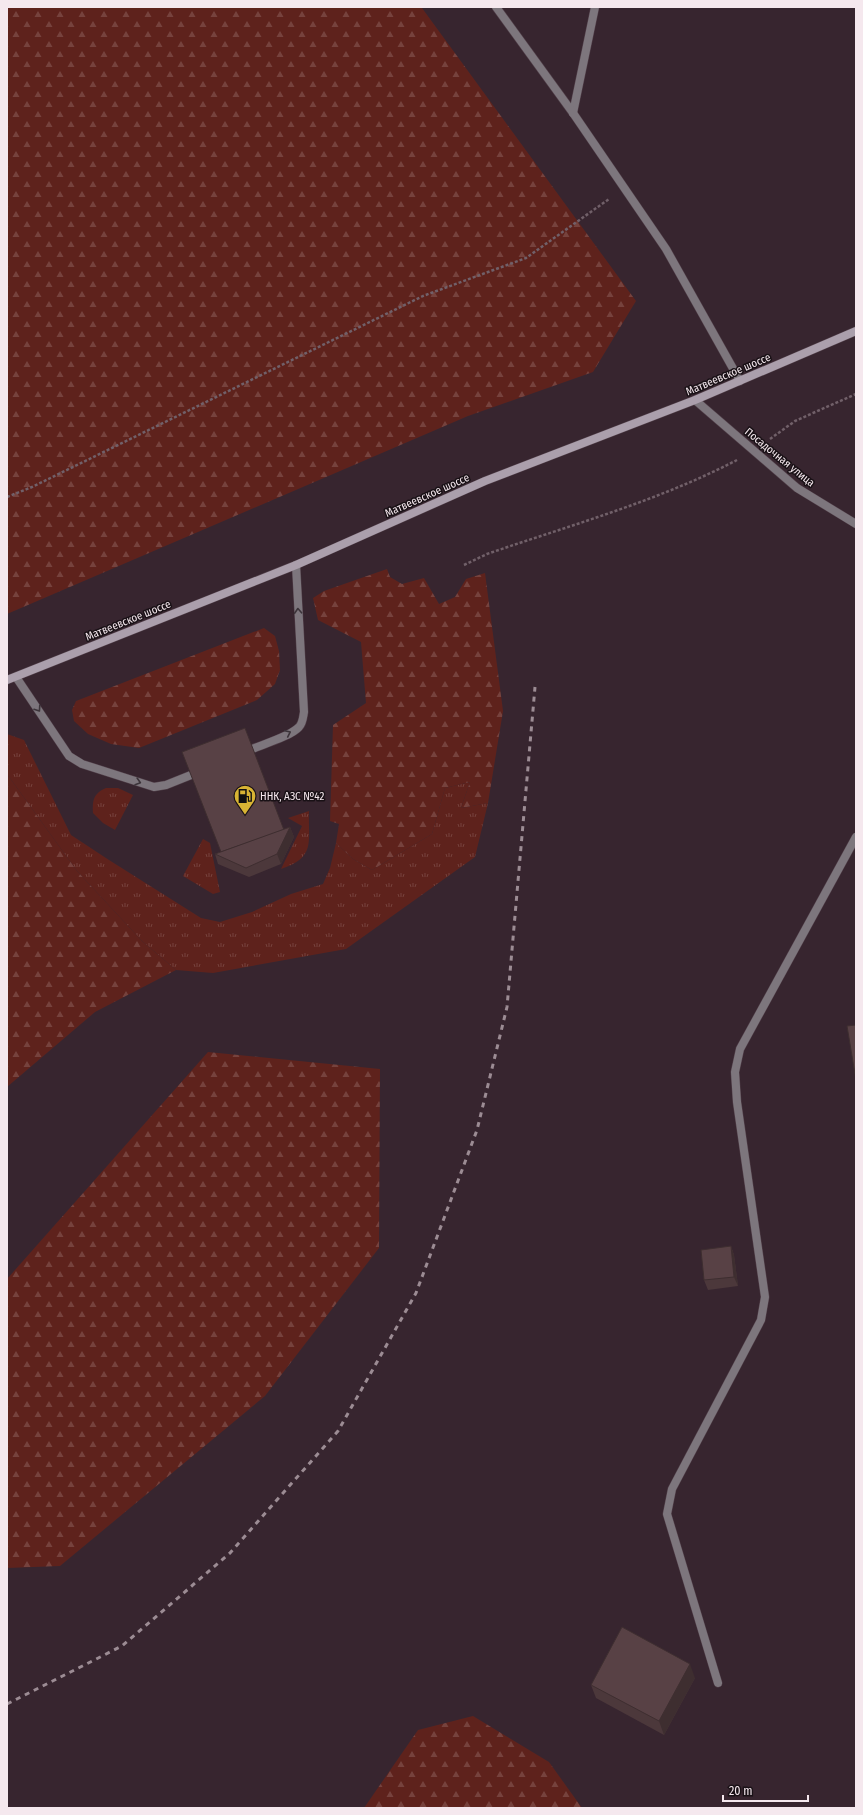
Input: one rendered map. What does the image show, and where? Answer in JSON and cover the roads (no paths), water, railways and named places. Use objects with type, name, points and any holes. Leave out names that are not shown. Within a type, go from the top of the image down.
[{"type":"main road","name":"Матвеевское шоссе","points":[[7,680],[296,565],[485,481],[695,400],[856,331]]},
{"type":"street","points":[[496,7],[573,113],[666,249],[740,381]]},
{"type":"street","points":[[573,113],[595,7]]},
{"type":"street","name":"Посадочная улица","points":[[695,400],[797,488],[856,524]]},
{"type":"street","points":[[252,749],[293,732],[299,727],[303,720],[304,712],[296,565]]},
{"type":"street","points":[[16,677],[70,756],[82,764],[154,786],[166,785],[191,775]]},
{"type":"street","points":[[718,1683],[667,1514],[672,1489],[761,1320],[765,1297],[737,1102],[735,1072],[740,1049],[856,837]]},
{"type":"railway","points":[[7,1704],[122,1646],[230,1553],[338,1431],[416,1293],[477,1130],[507,1007],[535,687]]},
{"type":"place","name":"ННК, АЗС №42","points":[[245,816]]}]
